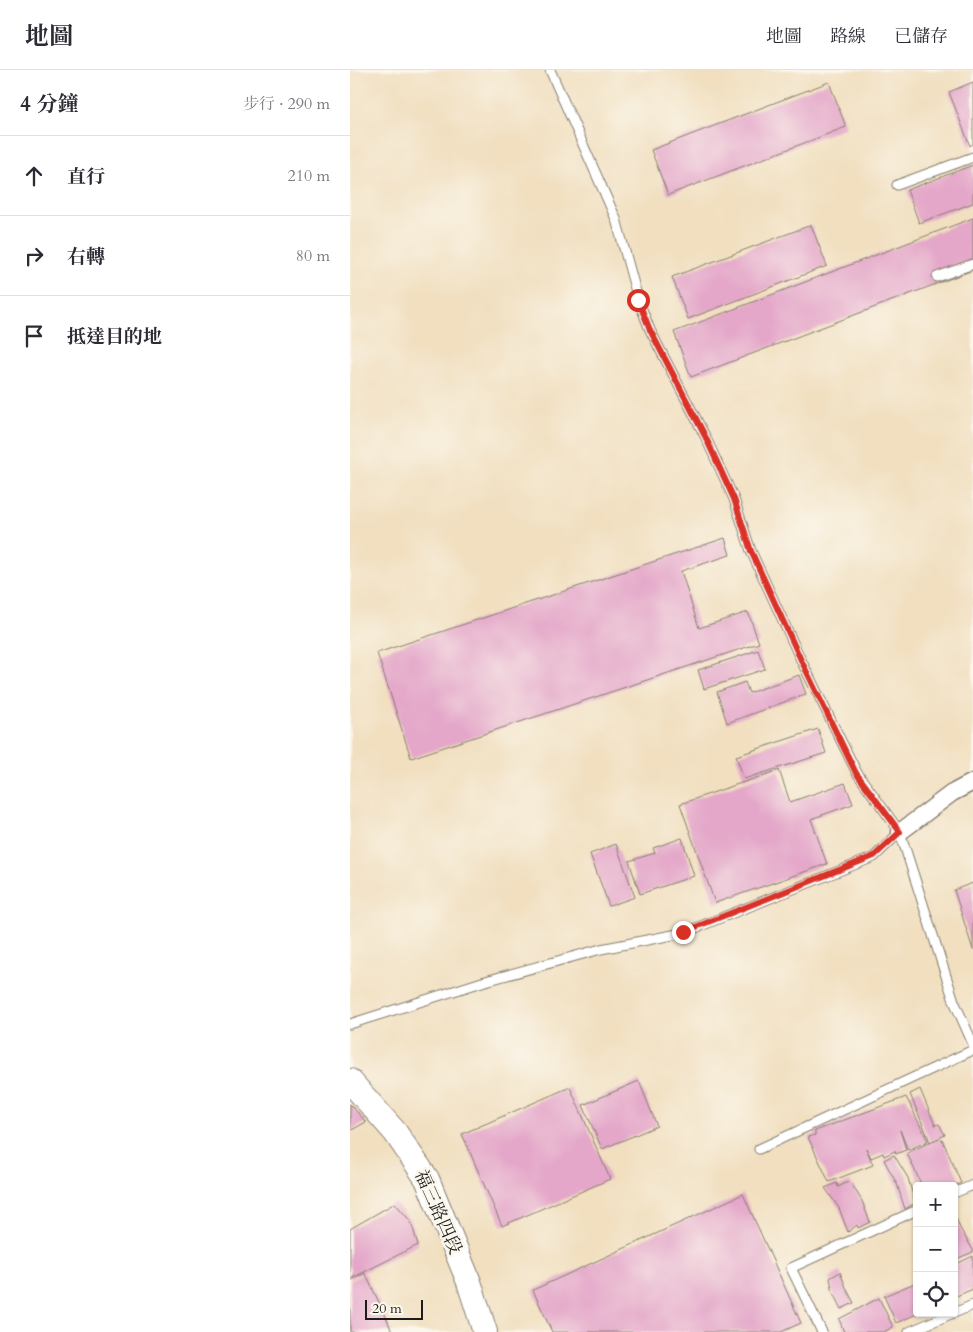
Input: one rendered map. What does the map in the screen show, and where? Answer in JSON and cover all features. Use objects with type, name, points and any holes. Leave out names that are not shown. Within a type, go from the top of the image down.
[{"type":"street","points":[[900,832],[952,793],[973,782]]},
{"type":"street","name":"福三路四段","points":[[350,1081],[395,1132],[427,1179],[469,1282],[485,1332]]},
{"type":"lane","points":[[550,70],[616,219],[638,300],[650,330],[705,436],[734,499],[751,551],[801,660],[856,773],[900,832],[954,1000],[973,1044]]},
{"type":"lane","points":[[897,185],[973,158]]},
{"type":"lane","points":[[937,277],[973,264]]},
{"type":"lane","points":[[350,1024],[482,982],[600,949],[683,932],[874,856],[900,832]]},
{"type":"lane","points":[[759,1149],[973,1050]]},
{"type":"lane","points":[[958,1191],[973,1185]]},
{"type":"lane","points":[[822,1332],[791,1268],[913,1212]]},
{"type":"lane","points":[[958,1311],[973,1305]]},
{"type":"lane","points":[[909,1332],[945,1317]]},
{"type":"building","points":[[829,82],[846,127],[668,195],[651,150]]},
{"type":"building","points":[[973,82],[973,144],[970,146],[949,92]]},
{"type":"building","points":[[973,165],[973,203],[919,223],[907,190]]},
{"type":"building","points":[[973,218],[973,270],[691,377],[674,332]]},
{"type":"building","points":[[811,225],[827,266],[688,319],[672,277]]},
{"type":"building","points":[[725,538],[730,555],[681,571],[699,628],[748,612],[759,643],[411,758],[377,653]]},
{"type":"building","points":[[758,650],[765,669],[704,689],[698,670]]},
{"type":"building","points":[[799,675],[806,694],[727,723],[717,692],[745,682],[749,693]]},
{"type":"building","points":[[818,729],[826,753],[744,779],[736,756]]},
{"type":"building","points":[[779,770],[790,802],[845,783],[853,804],[811,819],[827,864],[715,903],[680,804]]},
{"type":"building","points":[[682,838],[694,876],[640,894],[629,861],[655,853],[653,848]]},
{"type":"building","points":[[616,844],[635,897],[609,906],[590,854]]},
{"type":"building","points":[[973,883],[973,950],[954,890]]},
{"type":"building","points":[[639,1081],[657,1126],[602,1149],[583,1105]]},
{"type":"building","points":[[570,1087],[610,1179],[502,1226],[462,1134]]},
{"type":"building","points":[[920,1089],[935,1125],[939,1124],[945,1135],[930,1142],[910,1094]]},
{"type":"building","points":[[906,1097],[928,1141],[908,1150],[900,1130],[906,1150],[896,1154],[895,1151],[884,1156],[883,1153],[871,1158],[866,1148],[873,1165],[829,1182],[808,1137],[815,1135],[815,1131]]},
{"type":"building","points":[[350,1104],[366,1122],[350,1131]]},
{"type":"building","points":[[942,1139],[961,1183],[920,1182],[907,1153],[930,1142]]},
{"type":"building","points":[[894,1155],[908,1178],[913,1196],[913,1204],[905,1209],[897,1184],[884,1160]]},
{"type":"building","points":[[850,1181],[862,1201],[870,1222],[858,1228],[857,1225],[848,1232],[839,1208],[825,1188],[837,1183],[838,1187]]},
{"type":"building","points":[[743,1194],[801,1323],[781,1332],[552,1332],[533,1290]]},
{"type":"building","points":[[395,1203],[411,1222],[418,1245],[350,1279],[350,1229]]},
{"type":"building","points":[[958,1223],[973,1250],[973,1252],[958,1258]]},
{"type":"building","points":[[973,1256],[973,1289],[958,1295],[958,1272],[958,1263]]},
{"type":"building","points":[[840,1272],[854,1303],[841,1309],[833,1293],[830,1278]]},
{"type":"building","points":[[365,1273],[392,1332],[350,1332],[350,1281]]},
{"type":"building","points":[[913,1284],[913,1316],[896,1323],[884,1296]]},
{"type":"building","points":[[879,1298],[893,1327],[884,1332],[844,1332],[839,1319]]},
{"type":"route","points":[[638,300],[650,330],[705,436],[734,499],[751,551],[856,773],[900,832],[874,856],[683,932]]}]
